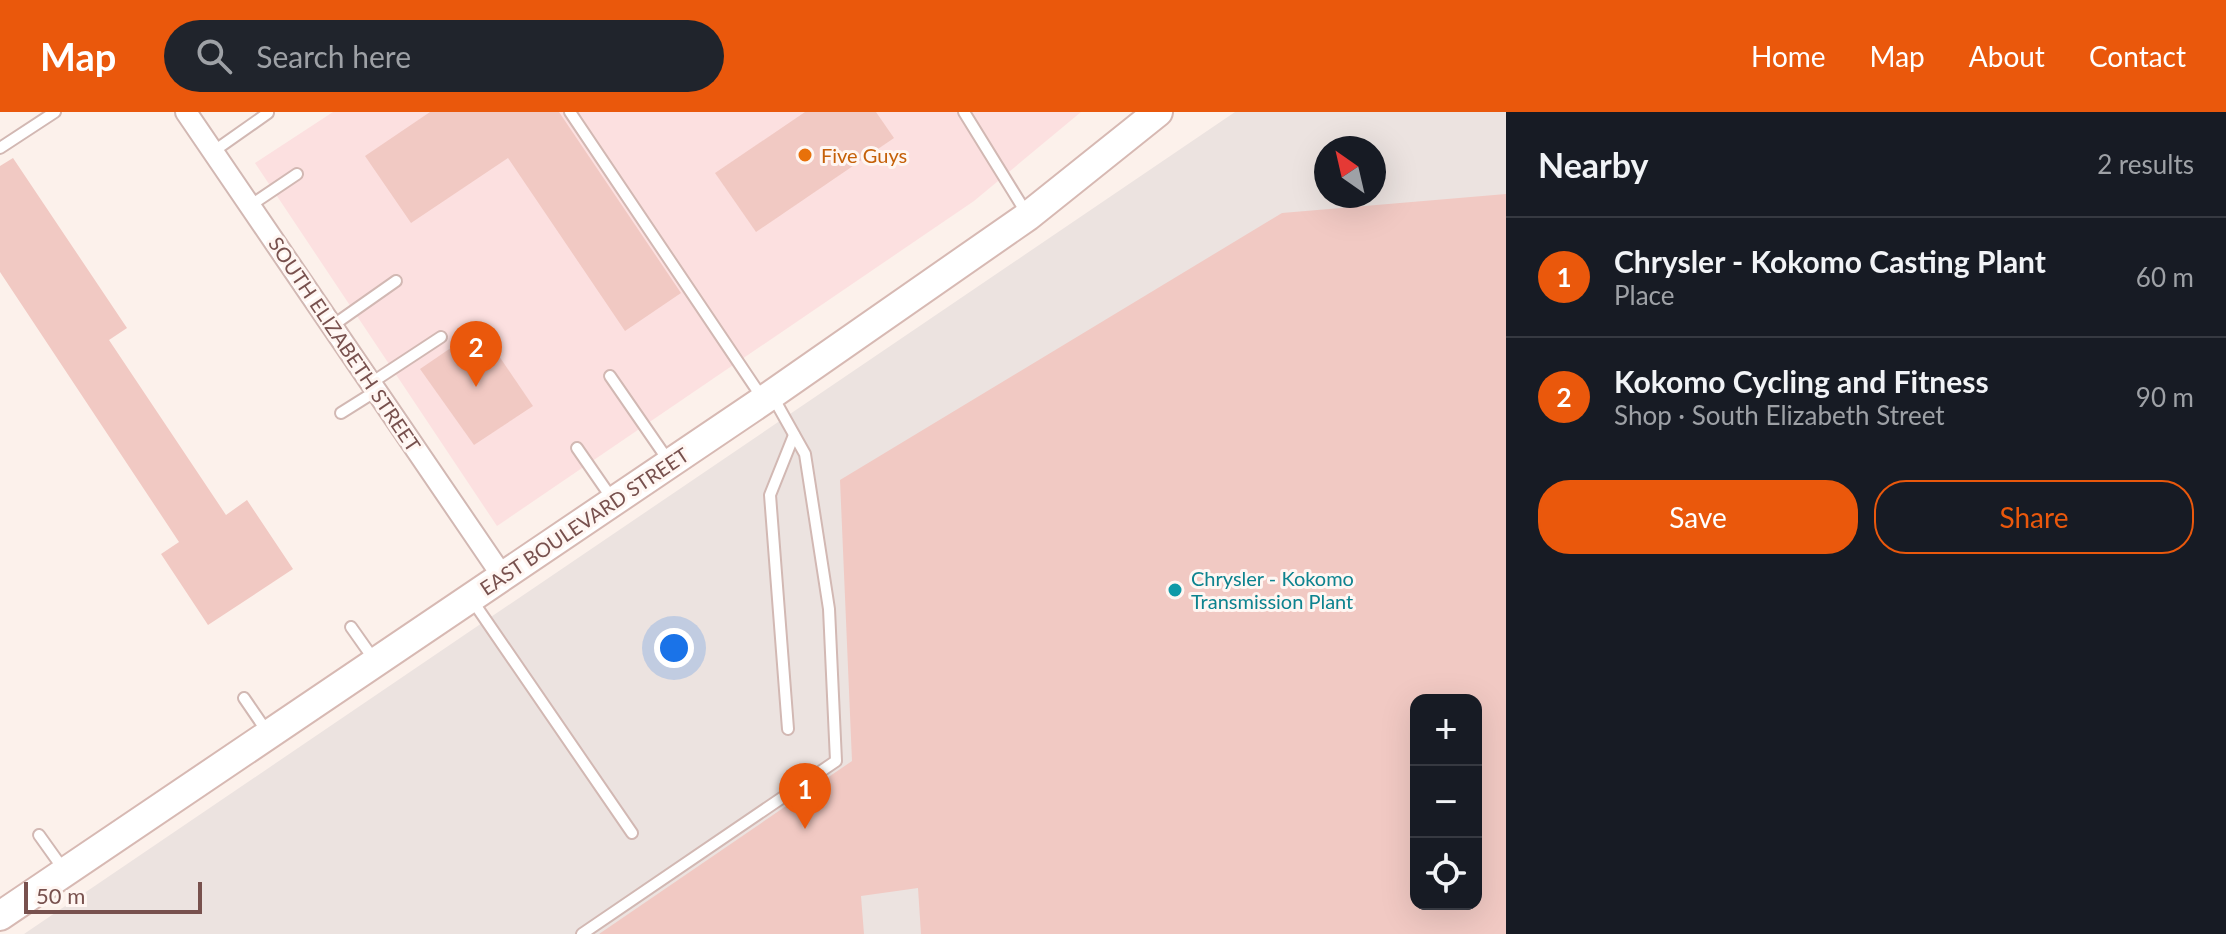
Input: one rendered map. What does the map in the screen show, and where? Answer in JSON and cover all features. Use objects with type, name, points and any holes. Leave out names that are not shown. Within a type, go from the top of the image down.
[{"type":"main road","name":"EAST BOULEVARD STREET","points":[[0,916],[768,397],[1028,216],[1158,112]]},
{"type":"street","name":"SOUTH ELIZABETH STREET","points":[[186,112],[503,577]]},
{"type":"lane","points":[[0,148],[55,112]]},
{"type":"lane","points":[[570,112],[805,454],[829,609],[836,761],[582,934]]},
{"type":"lane","points":[[964,112],[1028,216]]},
{"type":"lane","points":[[214,151],[268,113]]},
{"type":"lane","points":[[251,205],[297,174]]},
{"type":"lane","points":[[332,326],[396,281]]},
{"type":"lane","points":[[341,413],[441,337]]},
{"type":"lane","points":[[610,376],[670,463]]},
{"type":"lane","points":[[788,729],[770,495],[794,435]]},
{"type":"lane","points":[[577,448],[614,501]]},
{"type":"lane","points":[[471,598],[632,833]]},
{"type":"lane","points":[[351,627],[376,662]]},
{"type":"lane","points":[[244,698],[269,734]]},
{"type":"lane","points":[[39,835],[65,872]]},
{"type":"shaded area","points":[[333,112],[1081,112],[974,201],[497,526],[255,163]]},
{"type":"shaded area","points":[[1235,112],[1506,112],[1506,934],[24,934]]},
{"type":"building","points":[[430,112],[559,112],[681,293],[625,331],[508,158],[411,223],[365,156]]},
{"type":"building","name":"Five Guys","points":[[805,112],[876,112],[894,138],[756,232],[715,173]]},
{"type":"building","points":[[13,158],[127,328],[109,340],[226,515],[247,500],[293,569],[208,625],[161,554],[179,542],[0,272],[0,166]]},
{"type":"building","name":"Chrysler - Kokomo Transmission Plant","points":[[1506,194],[1506,934],[921,934],[918,888],[861,896],[864,934],[599,934],[852,761],[840,480],[1282,213],[1386,208],[1386,204]]},
{"type":"building","points":[[480,328],[533,406],[474,445],[420,369]]},
{"type":"place","name":"Five Guys","points":[[805,155]]},
{"type":"place","name":"Kokomo Cycling and Fitness","points":[[476,387]]},
{"type":"place","name":"Chrysler - Kokomo Transmission Plant","points":[[1175,590]]},
{"type":"place","name":"Chrysler - Kokomo Casting Plant","points":[[805,829]]}]
